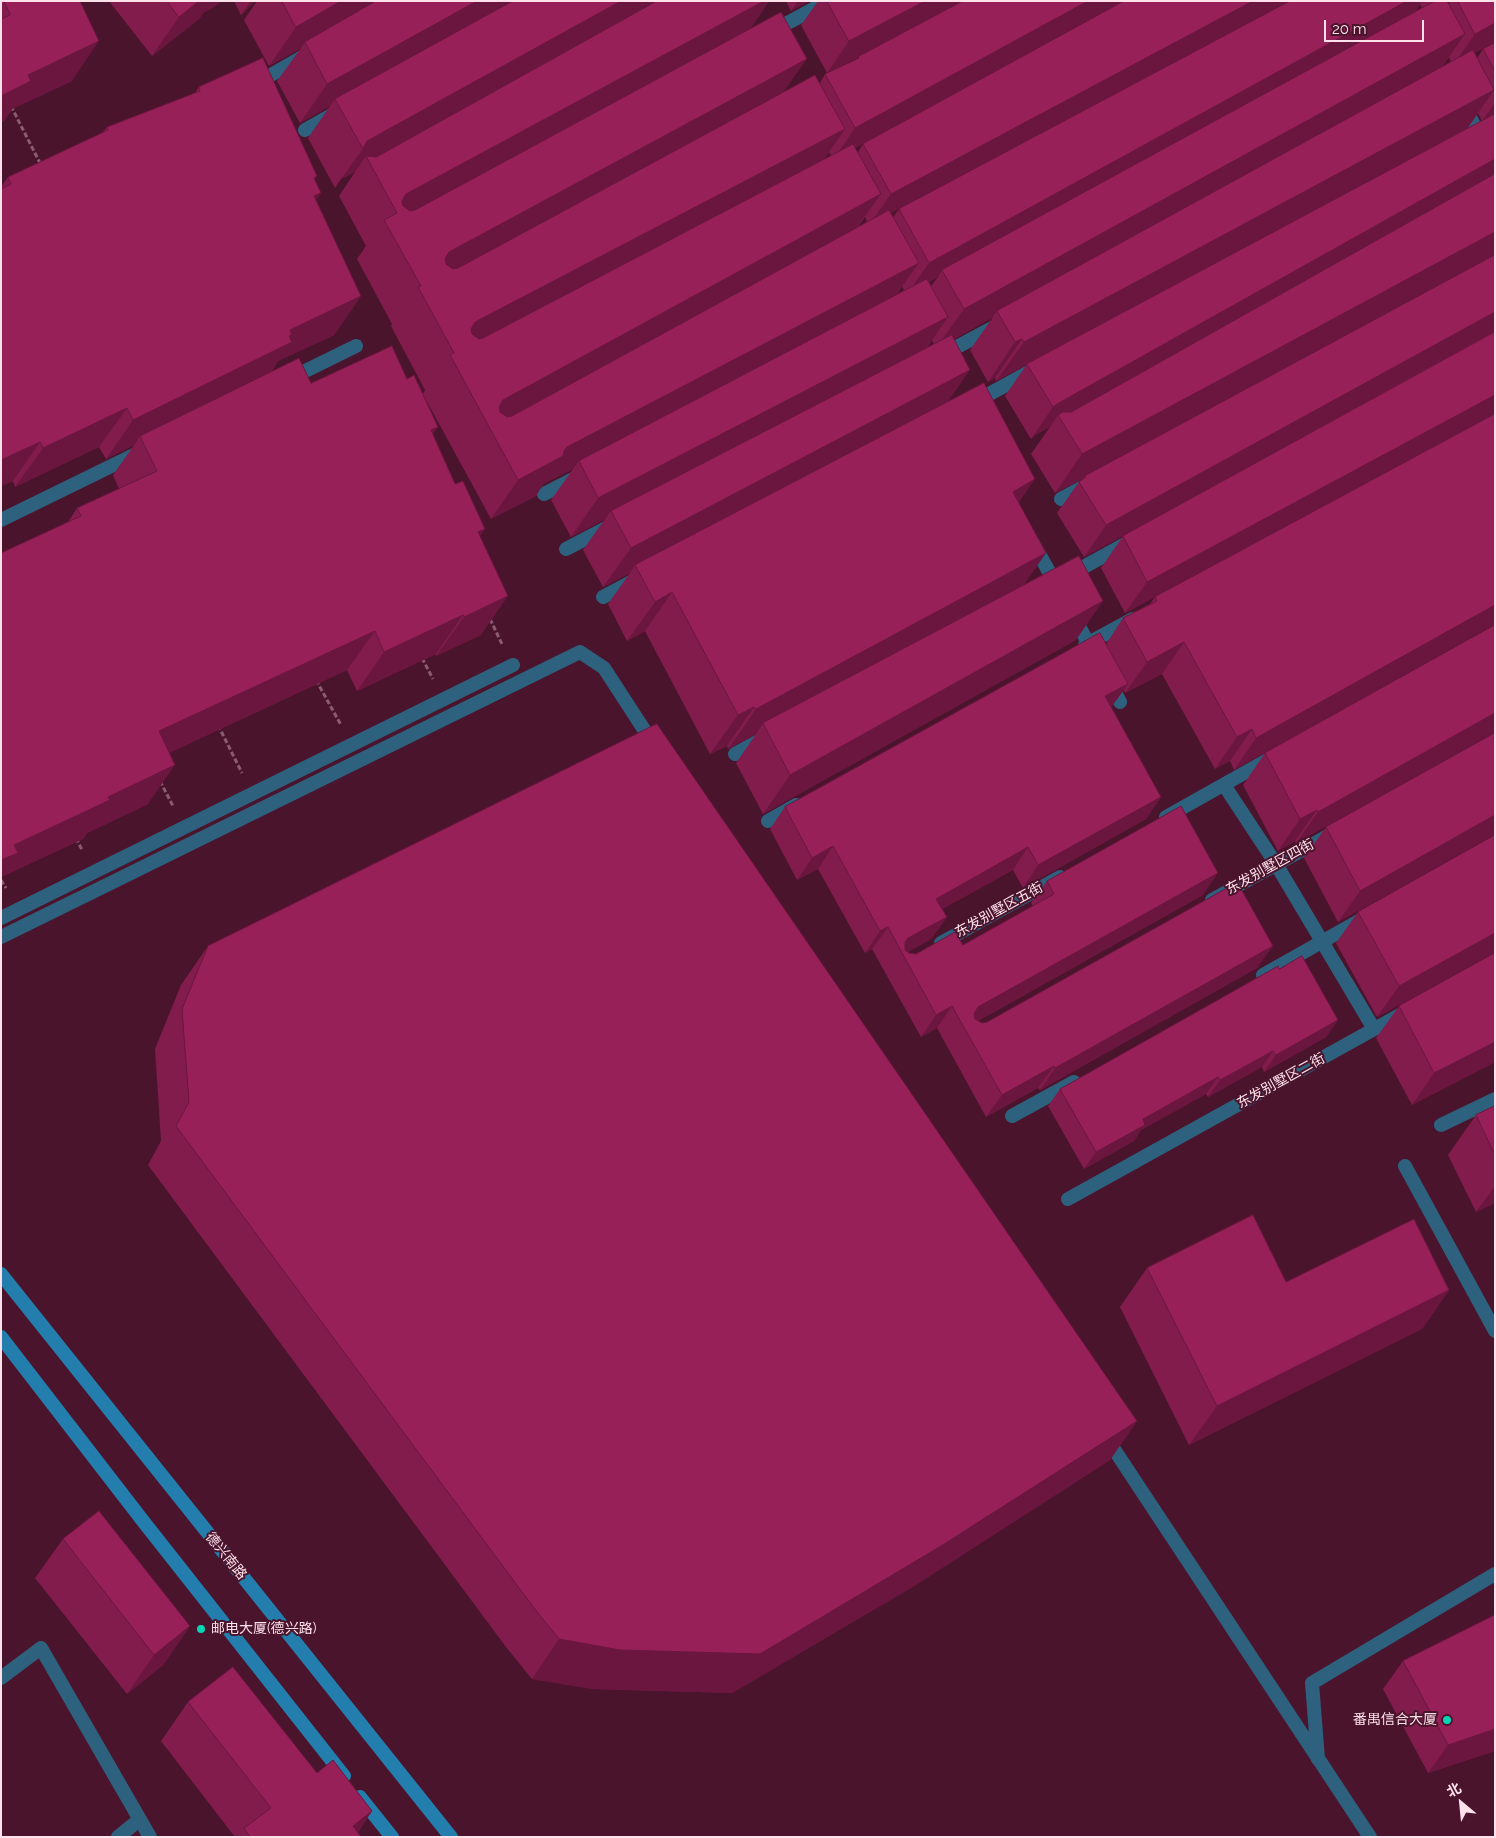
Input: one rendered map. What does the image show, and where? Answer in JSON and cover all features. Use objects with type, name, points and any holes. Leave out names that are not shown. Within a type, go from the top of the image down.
[{"type":"main road","name":"德兴南路","points":[[1,1274],[451,1837]]},
{"type":"main road","points":[[1,1337],[392,1837]]},
{"type":"street","points":[[756,40],[828,1]]},
{"type":"street","points":[[264,79],[315,50]]},
{"type":"street","points":[[1457,92],[1495,164]]},
{"type":"street","points":[[305,130],[348,106]]},
{"type":"street","points":[[933,361],[1012,317]]},
{"type":"street","points":[[273,387],[356,346]]},
{"type":"street","points":[[960,410],[1047,363]]},
{"type":"street","points":[[1,520],[152,447]]},
{"type":"street","points":[[544,494],[588,471]]},
{"type":"street","points":[[1061,499],[1096,480]]},
{"type":"street","points":[[566,549],[618,522]]},
{"type":"street","points":[[1027,531],[1051,585],[1088,643],[1120,702]]},
{"type":"street","points":[[1051,585],[1141,535]]},
{"type":"street","points":[[602,597],[646,574]]},
{"type":"street","points":[[1071,652],[1149,610]]},
{"type":"street","points":[[1,937],[580,652],[604,668],[664,760]]},
{"type":"street","points":[[1,918],[512,665]]},
{"type":"street","points":[[735,754],[770,735]]},
{"type":"street","points":[[1155,823],[1283,752]]},
{"type":"street","points":[[1224,785],[1276,864],[1374,1029]]},
{"type":"street","points":[[768,821],[811,797]]},
{"type":"street","name":"东发别墅区四街","points":[[1199,907],[1343,827]]},
{"type":"street","name":"东发别墅区五街","points":[[931,948],[1069,872]]},
{"type":"street","points":[[1254,980],[1374,912]]},
{"type":"street","name":"东发别墅区二街","points":[[1068,1199],[1417,1005]]},
{"type":"street","points":[[1012,1116],[1082,1078]]},
{"type":"street","points":[[1441,1125],[1495,1098]]},
{"type":"street","points":[[1405,1166],[1495,1331]]},
{"type":"street","points":[[1099,1425],[1370,1837]]},
{"type":"street","points":[[1318,1759],[1312,1683],[1495,1574]]},
{"type":"street","points":[[1,1678],[41,1648],[150,1837]]},
{"type":"street","points":[[118,1837],[139,1820]]},
{"type":"path","points":[[10,104],[43,170]]},
{"type":"path","points":[[486,612],[512,665]]},
{"type":"path","points":[[419,652],[443,700]]},
{"type":"path","points":[[313,676],[351,745]]},
{"type":"path","points":[[217,722],[252,794]]},
{"type":"path","points":[[157,775],[185,827]]},
{"type":"path","points":[[75,837],[93,873]]},
{"type":"building","points":[[4,1],[80,1],[99,41],[28,75],[31,81],[1,96],[1,19],[10,15]]},
{"type":"building","points":[[167,1],[199,1],[179,17]]},
{"type":"building","points":[[282,1],[341,1],[296,27]]},
{"type":"building","points":[[376,1],[477,1],[327,84],[305,42]]},
{"type":"building","points":[[513,1],[621,1],[367,141],[363,149],[335,99]]},
{"type":"building","points":[[657,1],[764,1],[406,194],[402,201],[403,206],[410,211],[415,210],[781,12],[807,59],[449,252],[445,259],[446,264],[453,269],[458,268],[815,75],[845,129],[475,322],[471,329],[472,334],[479,339],[483,338],[853,144],[881,194],[503,400],[499,407],[500,412],[507,417],[512,416],[889,210],[919,263],[567,447],[563,456],[518,480],[450,355],[454,353],[418,287],[421,286],[384,220],[397,213],[366,156],[376,157]]},
{"type":"building","points":[[827,1],[925,1],[849,41]]},
{"type":"building","points":[[963,1],[1088,1],[855,128],[825,74],[859,58]]},
{"type":"building","points":[[1124,1],[1253,1],[891,194],[863,144]]},
{"type":"building","points":[[1290,1],[1407,1],[929,263],[899,209]]},
{"type":"building","points":[[1435,1],[1447,1],[1465,34],[964,309],[942,270]]},
{"type":"building","points":[[1458,1],[1495,1],[1495,23],[1475,34]]},
{"type":"building","points":[[1495,43],[1495,71],[1483,49]]},
{"type":"building","points":[[1473,50],[1494,90],[1024,342],[1022,339],[1015,342],[997,311]]},
{"type":"building","points":[[263,58],[317,176],[314,178],[321,193],[314,196],[361,296],[290,330],[292,335],[289,336],[292,342],[133,420],[127,408],[43,448],[40,442],[1,460],[1,189],[11,184],[8,177],[108,130],[107,127],[200,91],[199,87]]},
{"type":"building","points":[[1495,114],[1495,159],[1053,407],[1027,364]]},
{"type":"building","points":[[1495,174],[1495,232],[1082,454],[1058,415],[1063,412],[1071,412]]},
{"type":"building","points":[[1495,255],[1495,312],[1106,525],[1079,482],[1085,476]]},
{"type":"building","points":[[927,279],[948,317],[598,498],[579,461]]},
{"type":"building","points":[[1495,332],[1495,395],[1147,582],[1123,536]]},
{"type":"building","points":[[952,335],[970,370],[631,548],[611,511]]},
{"type":"building","points":[[392,346],[407,379],[414,375],[438,427],[431,430],[455,484],[463,481],[485,529],[478,532],[508,596],[384,652],[375,631],[159,731],[175,765],[108,797],[110,800],[14,845],[18,853],[1,860],[1,553],[81,516],[77,508],[157,471],[140,436],[299,358],[311,383]]},
{"type":"building","points":[[984,383],[1035,479],[1013,492],[1046,553],[756,709],[754,707],[738,715],[672,592],[655,602],[635,565]]},
{"type":"building","points":[[1495,414],[1495,605],[1256,738],[1252,729],[1237,737],[1184,642],[1147,662],[1123,618],[1157,601],[1155,597]]},
{"type":"building","points":[[1079,556],[1103,601],[790,775],[763,723]]},
{"type":"building","points":[[1495,625],[1495,713],[1318,812],[1317,810],[1300,819],[1265,753]]},
{"type":"building","points":[[1100,633],[1128,684],[1105,696],[1161,797],[1038,865],[1028,847],[936,899],[947,917],[908,938],[905,942],[905,950],[916,954],[955,932],[963,945],[1054,894],[1047,881],[1181,806],[1218,873],[978,1007],[974,1014],[975,1019],[982,1023],[987,1022],[1227,888],[1229,893],[1240,887],[1273,946],[1055,1068],[1054,1066],[1002,1095],[952,1006],[936,1015],[888,927],[880,931],[833,846],[812,858],[785,807]]},
{"type":"building","points":[[657,724],[1137,1421],[941,1546],[760,1654],[620,1650],[559,1639],[176,1126],[189,1102],[182,1009],[208,946]]},
{"type":"building","points":[[1495,733],[1495,815],[1360,891],[1326,827]]},
{"type":"building","points":[[1495,835],[1495,933],[1399,986],[1358,912]]},
{"type":"building","points":[[1495,953],[1495,1042],[1434,1073],[1399,1006]]},
{"type":"building","points":[[1302,956],[1338,1020],[1276,1055],[1273,1051],[1220,1080],[1218,1077],[1143,1119],[1145,1125],[1096,1152],[1060,1089],[1278,966],[1279,969]]},
{"type":"building","points":[[1495,1106],[1495,1155],[1476,1115]]},
{"type":"building","points":[[1253,1215],[1286,1282],[1414,1219],[1449,1290],[1217,1406],[1147,1268]]},
{"type":"building","points":[[99,1511],[190,1626],[154,1655],[63,1539]]},
{"type":"building","name":"番禺信合大厦","points":[[1495,1615],[1495,1729],[1448,1745],[1403,1661]]},
{"type":"building","points":[[233,1667],[317,1773],[333,1760],[372,1811],[353,1826],[361,1837],[250,1837],[244,1828],[271,1808],[188,1702]]},
{"type":"place","name":"邮电大厦(德兴路)","points":[[201,1629]]},
{"type":"place","name":"番禺信合大厦","points":[[1447,1720]]}]
